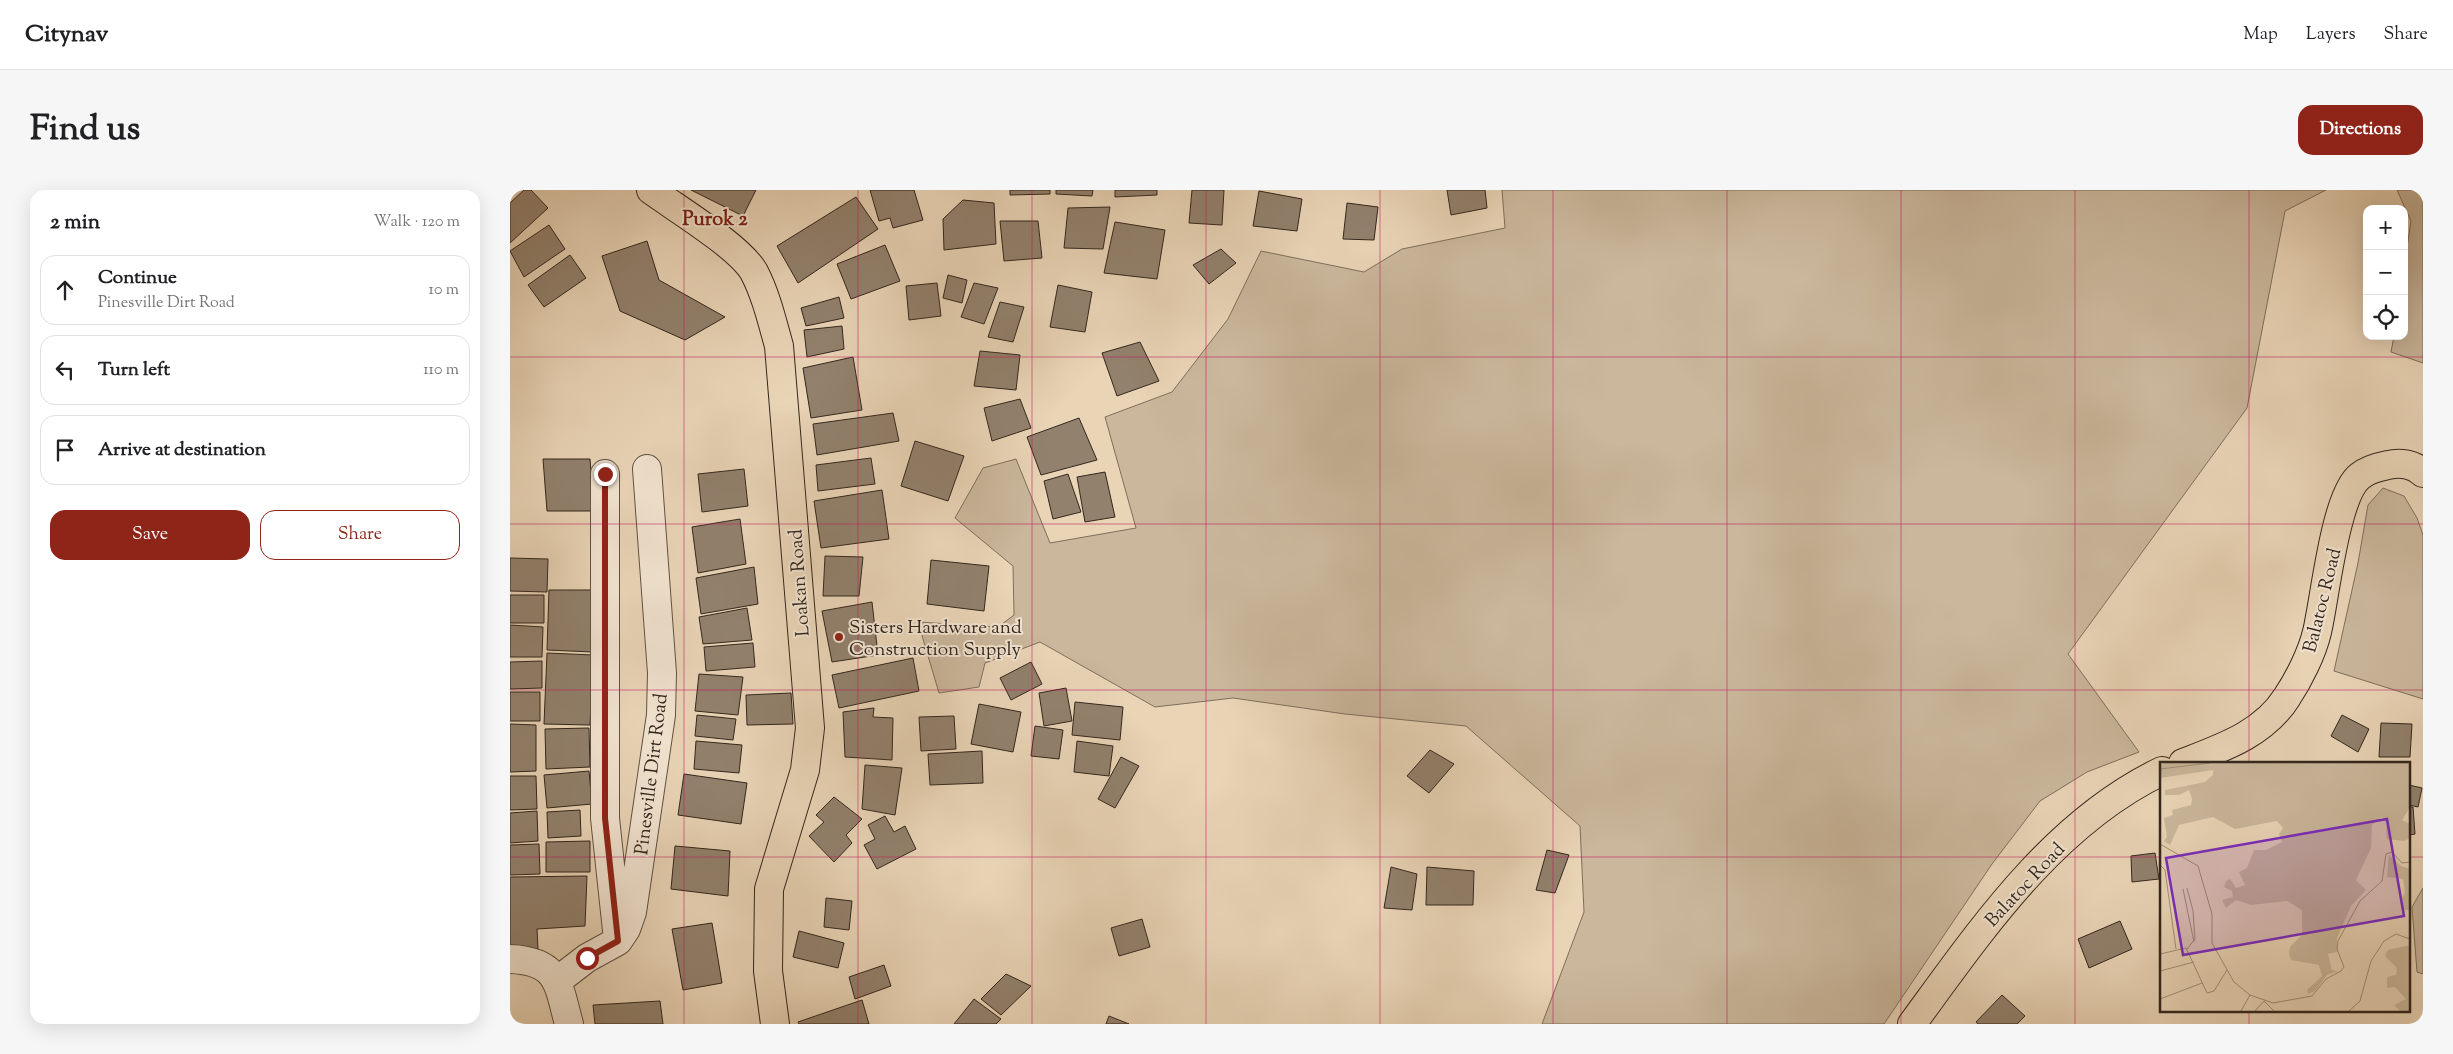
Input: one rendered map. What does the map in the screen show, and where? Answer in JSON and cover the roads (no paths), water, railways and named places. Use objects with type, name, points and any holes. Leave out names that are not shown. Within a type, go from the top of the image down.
[{"type":"main road","name":"Loakan Road","points":[[651,190],[736,252],[753,271],[767,302],[779,346],[810,728],[805,770],[769,889],[768,971],[775,1024]]},
{"type":"main road","name":"Balatoc Road","points":[[2186,762],[2230,745],[2250,733],[2271,717],[2287,698],[2316,634],[2342,511],[2349,490],[2359,476],[2391,464],[2407,464],[2423,473]]},
{"type":"main road","name":"Balatoc Road","points":[[1912,1024],[1976,936],[2031,872],[2071,833],[2103,807],[2131,787],[2160,772]]},
{"type":"street","name":"Pinesville Dirt Road","points":[[618,941],[626,929],[632,912],[661,715],[662,673],[647,469]]},
{"type":"street","points":[[557,981],[587,958],[618,941],[605,818],[605,474]]},
{"type":"street","points":[[510,959],[537,962],[550,972],[557,981],[569,1024]]},
{"type":"place","name":"Sisters Hardware and Construction Supply","points":[[839,637]]},
{"type":"district","name":"Purok 2","points":[[715,218]]}]
